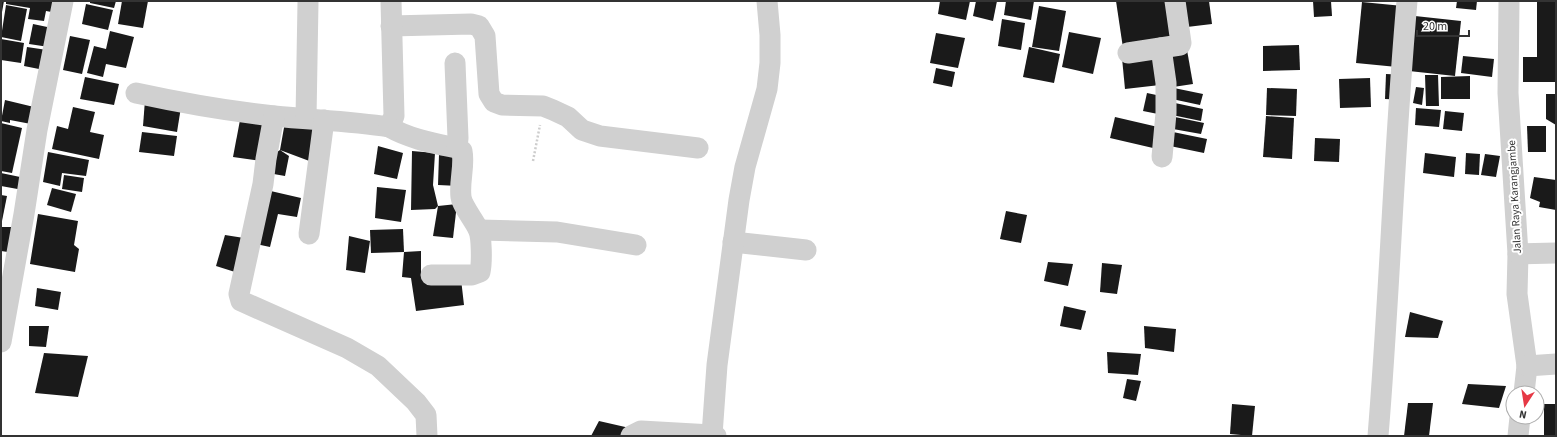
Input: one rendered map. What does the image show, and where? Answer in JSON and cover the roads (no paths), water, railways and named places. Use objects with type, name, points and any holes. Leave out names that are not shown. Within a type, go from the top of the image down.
[{"type":"street","points":[[1,342],[24,214],[37,130],[63,1]]},
{"type":"street","points":[[389,128],[394,116],[391,1]]},
{"type":"street","points":[[631,436],[641,431],[674,432],[714,436],[717,365],[739,200],[745,167],[767,89],[770,63],[770,35],[767,1]]},
{"type":"street","points":[[1128,53],[1179,46],[1181,44],[1175,1]]},
{"type":"street","points":[[1378,436],[1386,348],[1399,95],[1407,1]]},
{"type":"street","name":"Jalan Raya Karangjambe","points":[[1509,1],[1508,93],[1518,254],[1517,294],[1527,366],[1525,385]]},
{"type":"street","points":[[308,2],[315,119],[310,234]]},
{"type":"street","points":[[391,26],[471,24],[479,26],[485,36],[489,94],[494,102],[502,105],[543,106],[568,117],[582,130],[600,136],[698,148]]},
{"type":"street","points":[[1161,48],[1166,83],[1166,113],[1162,156]]},
{"type":"street","points":[[455,63],[458,138],[457,148]]},
{"type":"street","points":[[136,94],[196,106],[274,116],[360,122],[389,128],[422,140],[457,148],[462,151],[464,159],[461,198],[473,223],[479,230],[482,262],[480,272],[472,274],[431,275]]},
{"type":"street","points":[[274,116],[263,184],[239,294],[241,301],[347,348],[378,366],[416,402],[426,415],[427,436]]},
{"type":"street","points":[[479,230],[557,232],[636,245]]},
{"type":"street","points":[[733,242],[806,250]]},
{"type":"street","points":[[1518,254],[1556,253]]},
{"type":"street","points":[[1527,366],[1556,364]]},
{"type":"street","points":[[1518,436],[1519,425]]}]
